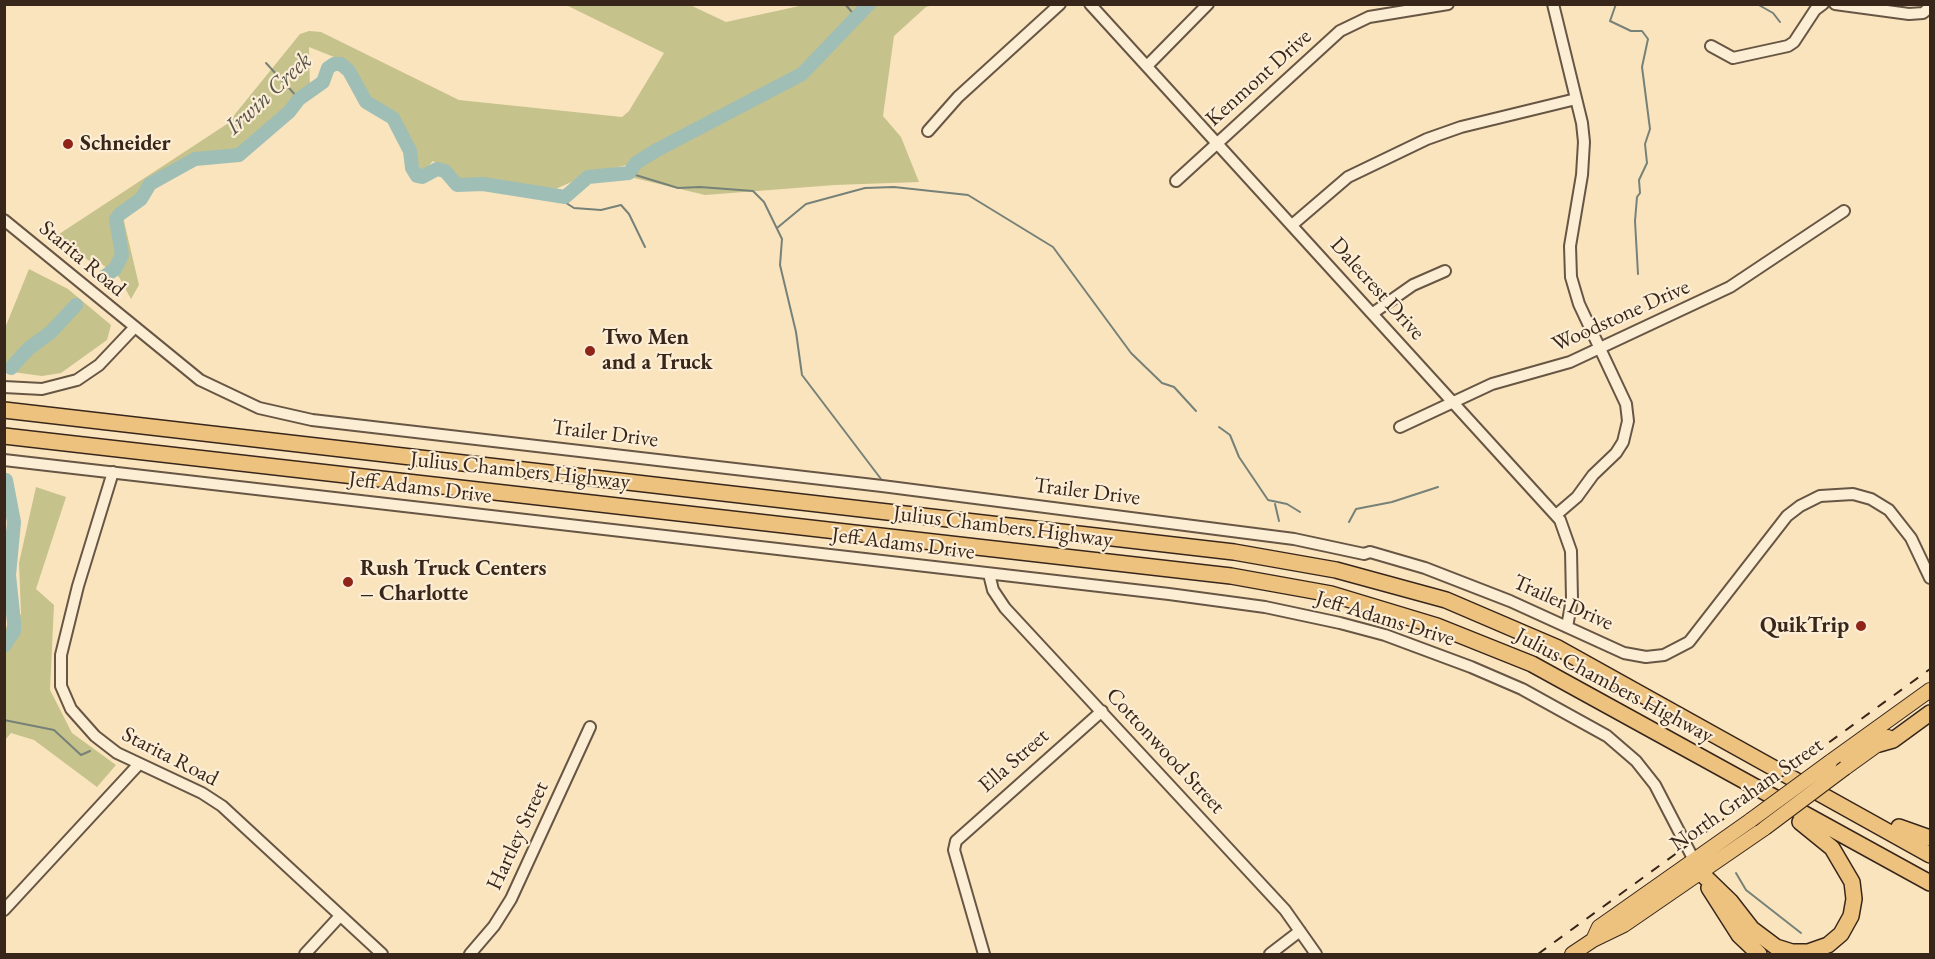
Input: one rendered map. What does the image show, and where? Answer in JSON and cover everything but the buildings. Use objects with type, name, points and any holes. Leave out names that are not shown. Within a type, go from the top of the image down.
[{"type":"highway","name":"Julius Chambers Highway","points":[[4,410],[1234,552],[1313,565],[1425,593],[1520,630],[1576,657],[1930,855]]},
{"type":"highway","name":"Julius Chambers Highway","points":[[4,436],[1231,576],[1354,599],[1485,645],[1567,682],[1930,883]]},
{"type":"highway","points":[[1879,744],[1893,740],[1930,714]]},
{"type":"highway","points":[[1697,866],[1731,902],[1752,929],[1781,949],[1808,952],[1828,945],[1840,934],[1851,915],[1854,899],[1852,882],[1832,848],[1810,828],[1710,763]]},
{"type":"highway","points":[[1832,799],[1912,833],[1930,838]]},
{"type":"highway","points":[[1697,866],[1722,911],[1759,954]]},
{"type":"main road","name":"North Graham Street","points":[[1572,954],[1593,940],[1624,925],[1751,820],[1930,690]]},
{"type":"main road","name":"North Graham Street","points":[[1697,866],[1765,828],[1930,706]]},
{"type":"street","points":[[928,131],[958,97],[1060,4]]},
{"type":"street","name":"Dalecrest Drive","points":[[1090,4],[1556,515],[1565,528],[1571,551],[1572,599],[1567,627]]},
{"type":"street","points":[[1147,66],[1208,4]]},
{"type":"street","name":"Kenmont Drive","points":[[1176,181],[1332,37],[1352,24],[1384,13],[1448,4]]},
{"type":"street","points":[[1553,4],[1582,123],[1584,158],[1571,234],[1570,267],[1575,294],[1626,404],[1628,421],[1626,434],[1616,453],[1593,475],[1577,497],[1556,515]]},
{"type":"street","points":[[1711,46],[1733,58],[1788,46],[1794,42],[1815,10],[1823,4]]},
{"type":"street","points":[[1835,4],[1910,14],[1923,13],[1930,7]]},
{"type":"street","points":[[1292,225],[1348,177],[1427,139],[1461,127],[1576,99]]},
{"type":"street","name":"Woodstone Drive","points":[[1400,427],[1492,384],[1557,367],[1600,349],[1730,287],[1844,211]]},
{"type":"street","name":"Starita Road","points":[[4,220],[134,328]]},
{"type":"street","points":[[1373,314],[1413,285],[1445,271]]},
{"type":"street","points":[[4,387],[42,389],[77,380],[99,365],[134,328]]},
{"type":"street","name":"Trailer Drive","points":[[134,328],[190,373],[219,391],[259,408],[282,414],[312,420],[882,486],[1266,534],[1364,554],[1370,552],[1425,568],[1501,597],[1635,656],[1652,657],[1675,651],[1689,642],[1787,516],[1807,502],[1827,495],[1845,493],[1864,497],[1889,510],[1911,538],[1930,578]]},
{"type":"street","name":"Jeff Adams Drive","points":[[4,460],[1271,608],[1385,635],[1461,662],[1561,709],[1622,748],[1655,785],[1697,866]]},
{"type":"street","name":"Starita Road","points":[[113,472],[78,586],[61,655],[60,680],[65,697],[81,722],[104,744],[139,764],[202,793],[222,806],[382,954]]},
{"type":"street","name":"Cottonwood Street","points":[[989,574],[993,590],[1005,608],[1285,910],[1316,954]]},
{"type":"street","name":"Ella Street","points":[[984,954],[955,844],[975,822],[1102,711]]},
{"type":"street","name":"Hartley Street","points":[[470,954],[494,926],[511,899],[590,727]]},
{"type":"street","points":[[4,910],[139,764]]},
{"type":"street","points":[[304,954],[340,915]]},
{"type":"street","points":[[1270,954],[1300,931]]},
{"type":"shaded area","points":[[566,5],[690,5],[726,22],[804,5],[934,5],[926,7],[894,36],[883,116],[901,137],[919,182],[835,185],[705,195],[626,176],[631,164],[592,173],[551,191],[464,181],[433,161],[422,173],[399,119],[386,106],[365,100],[344,61],[309,47],[310,90],[295,99],[263,136],[230,157],[192,162],[153,181],[140,201],[122,213],[139,285],[131,299],[119,277],[95,259],[93,263],[53,238],[227,124],[300,34],[309,31],[321,32],[459,100],[622,117],[629,111],[664,53]]},
{"type":"shaded area","points":[[29,269],[68,289],[111,325],[107,340],[61,373],[42,376],[5,371],[5,328]]},
{"type":"shaded area","points":[[36,487],[66,497],[36,589],[54,605],[50,690],[72,733],[116,765],[97,787],[34,740],[11,733],[5,740],[5,628],[21,614],[19,563]]},
{"type":"waterway","points":[[845,4],[857,18]]},
{"type":"waterway","name":"Irwin Creek","points":[[104,277],[115,269],[122,255],[116,219],[141,199],[150,184],[195,159],[239,155],[289,112],[299,99],[323,82],[328,68],[334,64],[341,64],[349,71],[366,102],[393,118],[410,151],[412,168],[417,176],[422,177],[437,169],[445,171],[457,185],[483,184],[565,197],[588,177],[629,173],[636,163],[655,151],[802,74],[869,4]]},
{"type":"waterway","points":[[1616,4],[1610,21],[1631,31],[1642,31],[1648,39],[1642,67],[1650,129],[1645,144],[1647,163],[1639,180],[1640,193],[1637,197],[1635,221],[1638,274]]},
{"type":"waterway","points":[[1757,4],[1773,13],[1780,22]]},
{"type":"waterway","points":[[266,63],[299,99]]},
{"type":"waterway","points":[[629,173],[678,188],[700,187],[753,191],[764,202],[782,239],[780,265],[796,332],[802,375],[881,479]]},
{"type":"waterway","points":[[777,228],[806,204],[865,188],[894,187],[968,195],[1053,247],[1131,353],[1162,383],[1174,387],[1196,411]]},
{"type":"waterway","points":[[565,197],[563,201],[574,208],[601,210],[621,205],[629,214],[645,247]]},
{"type":"waterway","name":"Irwin Creek","points":[[11,368],[28,349],[51,332],[76,305]]},
{"type":"waterway","points":[[1219,427],[1230,435],[1239,457],[1268,500],[1287,504],[1300,512]]},
{"type":"waterway","name":"Irwin Creek","points":[[4,646],[14,631],[9,575],[14,522],[6,480]]},
{"type":"waterway","points":[[1349,522],[1356,509],[1392,502],[1438,487]]},
{"type":"waterway","name":"Irwin Creek","points":[[4,503],[13,512]]},
{"type":"waterway","points":[[1275,504],[1279,521]]},
{"type":"waterway","points":[[4,720],[54,730],[81,755],[90,751]]},
{"type":"waterway","points":[[1736,873],[1746,890],[1801,933]]},
{"type":"railway","points":[[1538,954],[1930,669]]},
{"type":"place","name":"Schneider","points":[[68,144]]},
{"type":"place","name":"Two Men and a Truck","points":[[590,351]]},
{"type":"place","name":"Rush Truck Centers – Charlotte","points":[[348,582]]},
{"type":"place","name":"QuikTrip","points":[[1861,626]]}]
